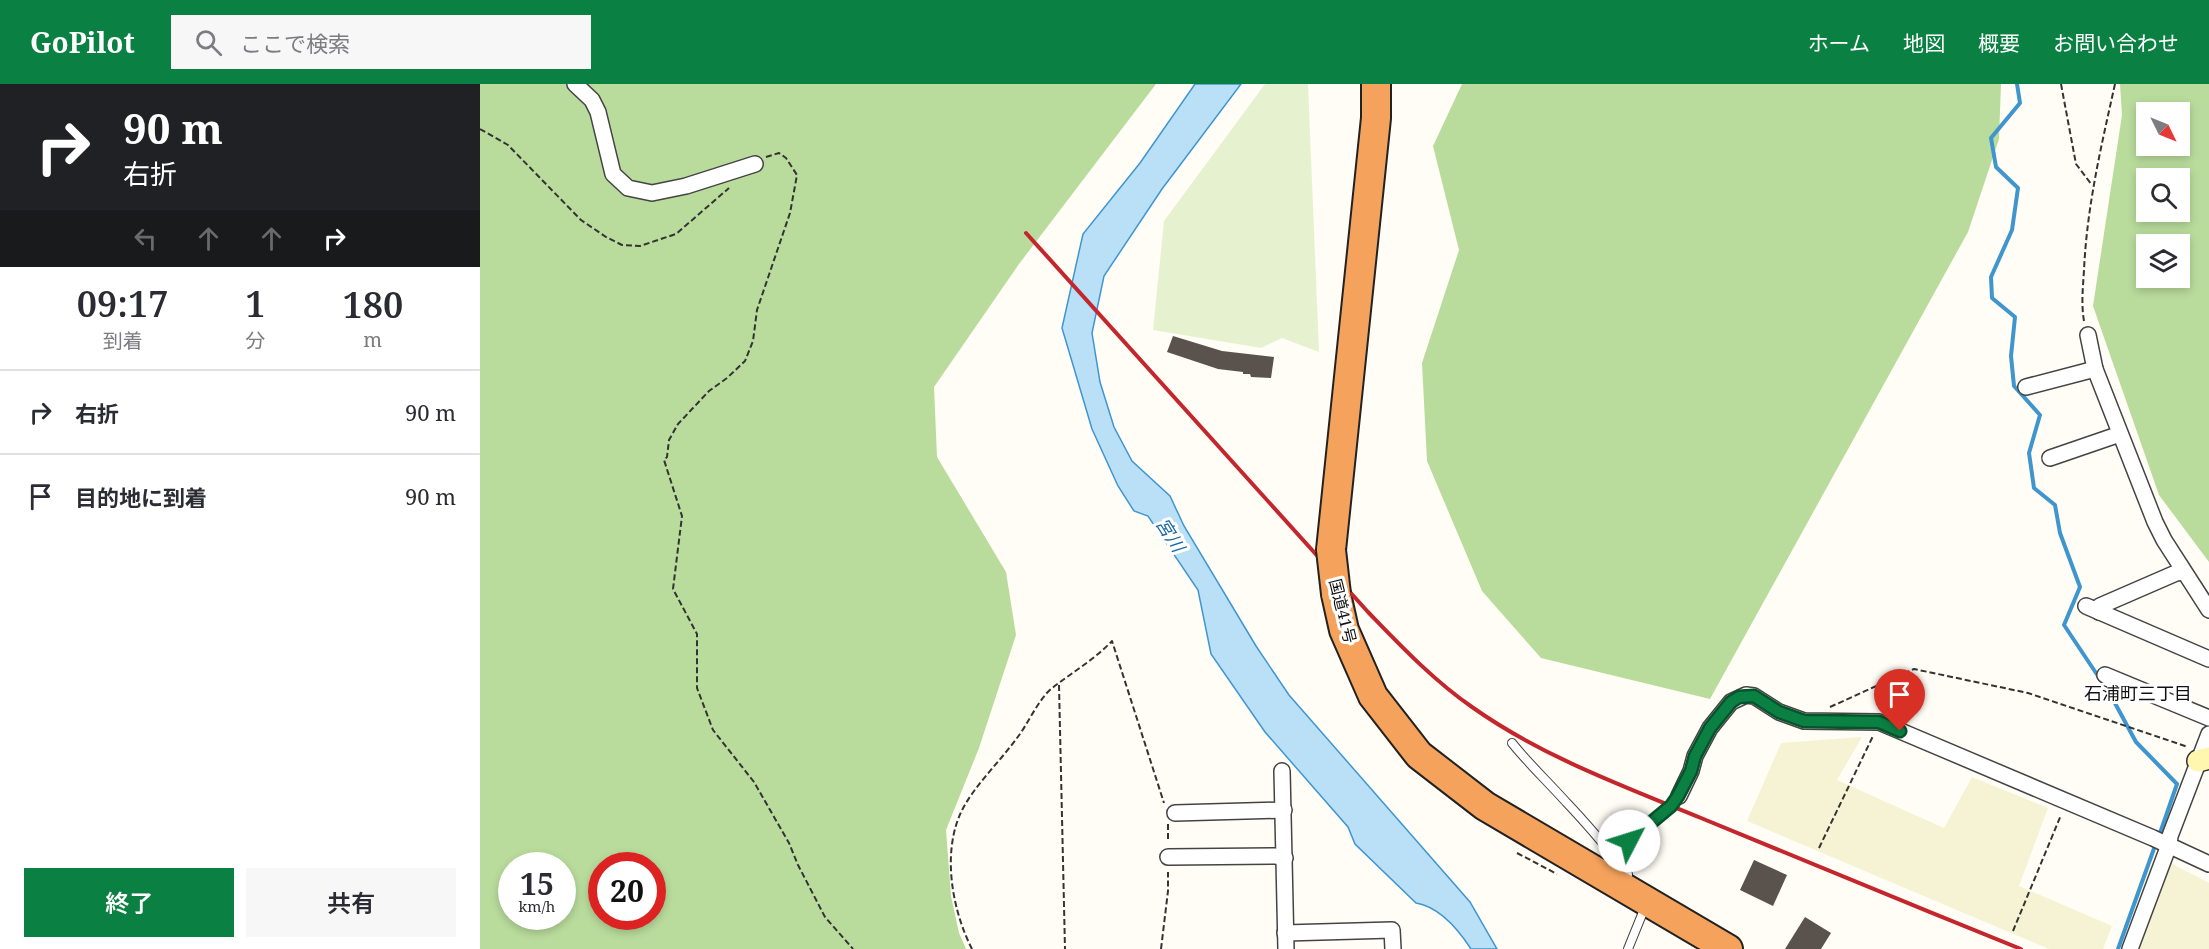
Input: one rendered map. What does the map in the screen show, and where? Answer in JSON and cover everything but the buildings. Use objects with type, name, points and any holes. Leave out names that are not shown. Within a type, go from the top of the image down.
[{"type":"highway","name":"国道41号","points":[[1376,84],[1376,118],[1331,550],[1336,594],[1344,630],[1373,696],[1419,755],[1485,806],[1635,901],[1728,949]]},
{"type":"street","points":[[575,84],[592,100],[598,112],[613,174],[628,188],[652,193],[686,186],[756,164]]},
{"type":"street","points":[[2088,335],[2095,369],[2155,522],[2209,610]]},
{"type":"street","points":[[2026,387],[2095,369]]},
{"type":"street","points":[[2050,458],[2120,434]]},
{"type":"street","points":[[2184,572],[2175,573],[2092,609],[2209,659]]},
{"type":"street","points":[[2105,675],[2209,718]]},
{"type":"street","points":[[1678,796],[1710,728],[1731,702],[1739,697],[1754,696],[1779,712],[1804,721],[1879,722],[2209,864]]},
{"type":"street","points":[[2130,949],[2161,842],[2170,836],[2203,757],[2209,734]]},
{"type":"street","points":[[1282,771],[1286,949]]},
{"type":"street","points":[[1169,812],[1284,810]]},
{"type":"street","points":[[1168,857],[1275,856],[1285,858]]},
{"type":"street","points":[[1285,933],[1392,930],[1393,949]]},
{"type":"lane","points":[[1512,742],[1628,874],[1635,901],[1628,949]]},
{"type":"lane","points":[[1612,855],[1671,806],[1678,796]]},
{"type":"path","points":[[2061,84],[2076,165],[2092,185]]},
{"type":"path","points":[[2088,335],[2082,306],[2085,248],[2092,185],[2115,84]]},
{"type":"path","points":[[480,129],[508,145],[581,220],[622,245],[640,246],[676,234],[729,188]]},
{"type":"path","points":[[756,164],[768,155],[779,153],[786,158],[796,175],[790,213],[757,310],[753,341],[745,361],[709,391],[678,424],[669,440],[667,457],[664,460],[681,516],[673,589],[697,634],[697,688],[713,730],[754,782],[789,843],[825,917],[853,949]]},
{"type":"path","points":[[972,949],[956,903],[952,871],[953,836],[959,818],[966,803],[1023,731],[1049,691],[1112,641],[1169,812],[1168,891],[1161,949]]},
{"type":"path","points":[[1830,706],[1914,669],[2013,688],[2135,728],[2203,757]]},
{"type":"path","points":[[1059,684],[1065,949]]},
{"type":"path","points":[[1819,848],[1879,722]]},
{"type":"path","points":[[2013,931],[2066,802]]},
{"type":"shaded area","points":[[1862,737],[1837,780],[1944,828],[1972,777],[2048,808],[2019,886],[2112,926],[2103,949],[2049,949],[1747,821],[1781,743]]},
{"type":"shaded area","points":[[2169,862],[2209,883],[2209,949],[2139,949]]},
{"type":"green space","points":[[480,84],[1156,84],[1019,264],[934,387],[937,457],[1006,572],[1016,635],[979,748],[946,830],[951,896],[959,933],[966,949],[480,949]]},
{"type":"green space","points":[[1265,84],[1308,84],[1319,352],[1282,338],[1261,348],[1153,330],[1164,221]]},
{"type":"green space","points":[[1462,84],[2001,84],[1999,139],[1968,232],[1710,699],[1541,658],[1482,591],[1427,461],[1422,363],[1459,250],[1433,146]]},
{"type":"green space","points":[[2120,84],[2209,84],[2209,562],[2159,495],[2093,306],[2122,115]]},
{"type":"water","name":"宮川","points":[[1195,84],[1241,84],[1162,189],[1104,276],[1092,333],[1100,382],[1114,427],[1132,461],[1170,496],[1184,526],[1256,646],[1289,695],[1470,902],[1497,949],[1471,949],[1441,914],[1416,903],[1355,844],[1348,827],[1265,732],[1211,654],[1198,590],[1148,516],[1134,511],[1118,486],[1092,429],[1062,328],[1083,234],[1140,163]]},
{"type":"waterway","points":[[2017,84],[2020,103],[1991,138],[1996,167],[2018,188],[2012,230],[1991,277],[1992,298],[2015,317],[2011,356],[2014,386],[2040,415],[2029,453],[2034,488],[2055,505],[2060,533],[2080,587],[2064,625],[2110,694],[2136,742],[2177,784],[2159,836]]},
{"type":"waterway","points":[[2118,949],[2156,843]]},
{"type":"railway","points":[[1026,233],[1368,612],[1430,674],[1458,697],[1498,725],[1583,769],[2021,949]]},
{"type":"district","name":"石浦町三丁目","points":[[2138,694]]},
{"type":"route","points":[[1629,841],[1671,806],[1691,771],[1695,756],[1710,728],[1731,702],[1739,697],[1754,696],[1779,712],[1804,721],[1879,722],[1900,731]]}]
